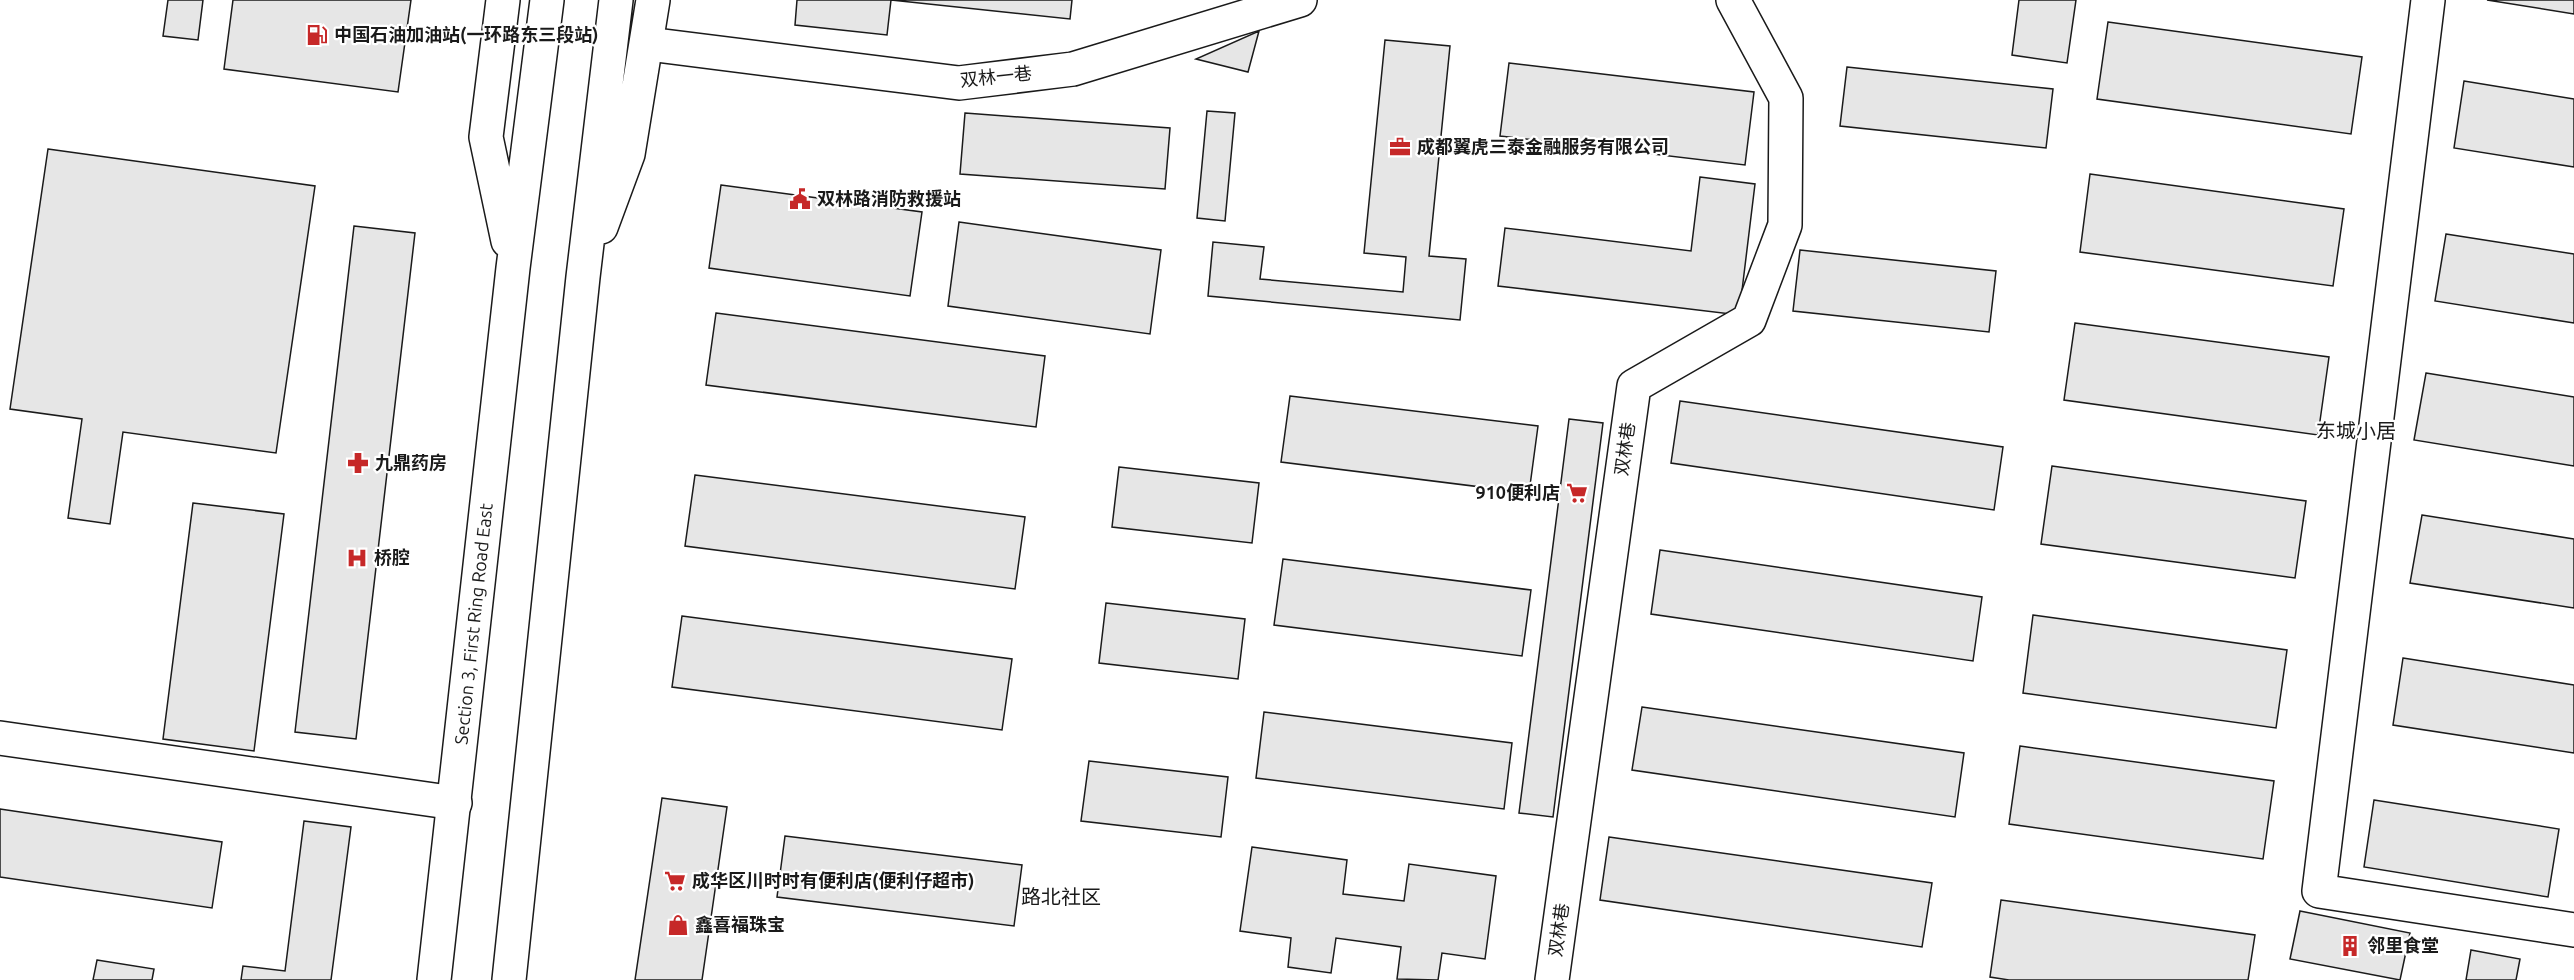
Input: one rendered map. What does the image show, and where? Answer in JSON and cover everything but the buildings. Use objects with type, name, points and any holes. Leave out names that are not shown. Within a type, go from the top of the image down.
[{"type":"street","points":[[503,0],[486,137],[513,268]]},
{"type":"street","name":"Section 3, First Ring Road East","points":[[434,980],[513,268],[547,0]]},
{"type":"street","points":[[508,980],[583,277],[616,0]]},
{"type":"street","points":[[583,277],[628,154],[648,44],[653,0]]},
{"type":"street","name":"双林一巷","points":[[648,44],[959,83],[1072,69],[1300,0]]},
{"type":"street","name":"双林巷","points":[[1552,980],[1634,386],[1749,320],[1785,225],[1786,98],[1732,0]]},
{"type":"street","points":[[2428,0],[2319,891],[2574,930]]},
{"type":"street","points":[[0,738],[455,803]]},
{"type":"place","name":"中国石油加油站(一环路东三段站)","points":[[317,35]]},
{"type":"place","name":"成都翼虎三泰金融服务有限公司","points":[[1400,147]]},
{"type":"place","name":"双林路消防救援站","points":[[800,199]]},
{"type":"place","name":"九鼎药房","points":[[358,463]]},
{"type":"place","name":"910便利店","points":[[1577,493]]},
{"type":"place","name":"桥腔","points":[[357,558]]},
{"type":"place","name":"成华区川时时有便利店(便利仔超市)","points":[[675,881]]},
{"type":"place","name":"鑫喜福珠宝","points":[[678,925]]},
{"type":"place","name":"邻里食堂","points":[[2350,946]]},
{"type":"district","name":"东城小居","points":[[2356,431]]},
{"type":"district","name":"路北社区","points":[[1061,897]]}]
